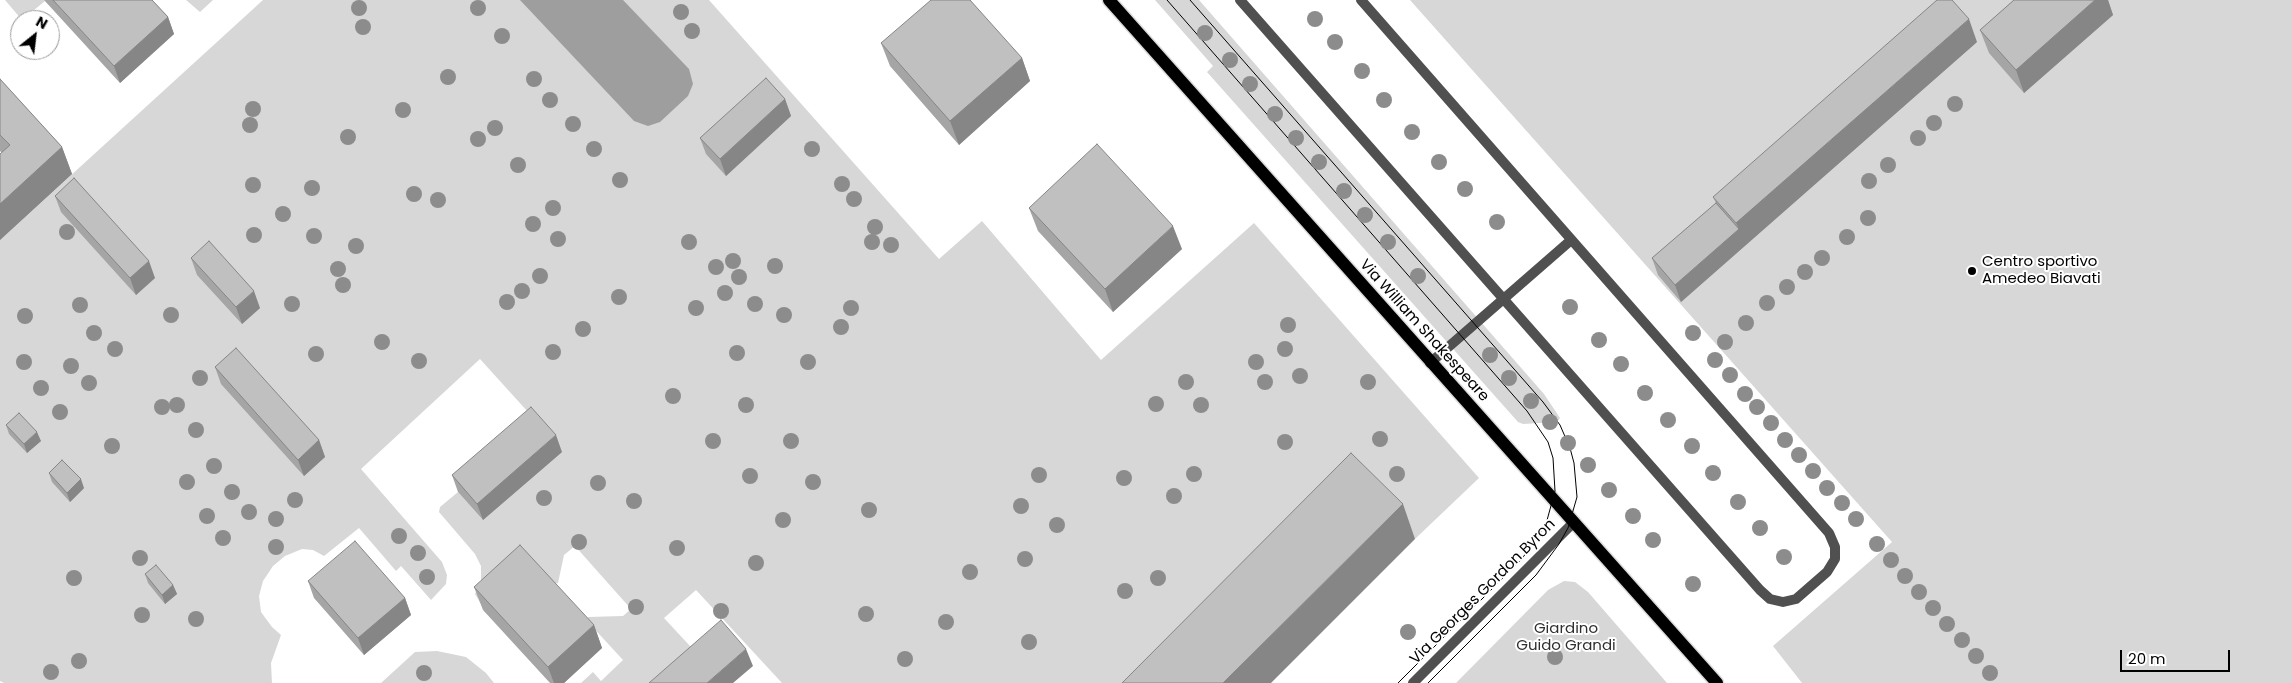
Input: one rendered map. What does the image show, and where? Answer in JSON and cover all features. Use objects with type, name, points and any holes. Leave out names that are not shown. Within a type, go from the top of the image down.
[{"type":"main road","name":"Via William Shakespeare","points":[[1109,0],[1430,363],[1717,683]]},
{"type":"street","points":[[1240,0],[1760,590],[1770,599],[1783,602],[1796,599],[1827,572],[1835,559],[1835,547],[1829,533],[1570,241],[1361,0]]},
{"type":"street","points":[[1430,363],[1570,241]]},
{"type":"street","name":"Via Georges Gordon Byron","points":[[1413,683],[1574,522]]},
{"type":"green space","points":[[5,0],[45,1],[34,10],[14,10]]},
{"type":"green space","points":[[186,0],[213,0],[200,12]]},
{"type":"green space","points":[[263,0],[709,0],[939,259],[982,221],[1101,360],[1254,223],[1479,478],[1415,539],[1341,465],[1123,683],[782,683],[696,590],[664,618],[702,659],[674,683],[581,683],[593,672],[601,681],[623,660],[588,622],[588,617],[623,616],[631,609],[575,546],[564,555],[558,583],[481,604],[475,594],[481,582],[481,566],[475,554],[439,512],[440,507],[458,492],[483,520],[538,423],[480,359],[361,469],[442,562],[447,575],[446,584],[431,600],[401,566],[396,571],[359,528],[324,556],[313,550],[302,549],[285,556],[273,566],[263,581],[259,596],[261,612],[272,627],[281,635],[271,663],[272,683],[4,683],[0,681],[0,240]]},
{"type":"green space","points":[[1155,0],[1199,0],[1544,394],[1560,418],[1557,422],[1523,424],[1518,422],[1207,72],[1213,66]]},
{"type":"green space","name":"Centro sportivo Amedeo Biavati","points":[[1410,0],[2292,0],[2292,683],[1802,683],[1773,646],[1892,542]]},
{"type":"green space","name":"Giardino Guido Grandi","points":[[1564,581],[1575,582],[1588,592],[1667,683],[1456,683],[1548,590]]},
{"type":"green space","points":[[437,651],[466,657],[486,673],[494,683],[381,683],[415,652]]},
{"type":"shaded area","points":[[520,0],[623,0],[689,69],[693,84],[688,96],[660,122],[648,126],[634,121]]},
{"type":"building","points":[[53,0],[152,0],[168,17],[114,66]]},
{"type":"building","points":[[931,0],[970,0],[1022,58],[950,121],[881,43]]},
{"type":"building","points":[[1937,0],[1952,0],[1969,19],[1736,223],[1713,197]]},
{"type":"building","points":[[2014,0],[2095,0],[2016,70],[1980,30]]},
{"type":"building","points":[[766,78],[785,99],[720,159],[700,138]]},
{"type":"building","points":[[0,79],[62,147],[0,204],[0,154],[10,145],[0,135]]},
{"type":"building","points":[[1097,144],[1173,226],[1105,289],[1029,208]]},
{"type":"building","points":[[74,178],[149,261],[130,278],[55,196]]},
{"type":"building","points":[[1716,203],[1739,229],[1675,285],[1652,258]]},
{"type":"building","points":[[209,241],[254,291],[236,307],[191,258]]},
{"type":"building","points":[[236,348],[319,440],[298,460],[215,367]]},
{"type":"building","points":[[531,407],[556,435],[477,504],[452,475]]},
{"type":"building","points":[[19,413],[37,432],[24,444],[6,425]]},
{"type":"building","points":[[1351,453],[1403,504],[1223,683],[1122,683]]},
{"type":"building","points":[[62,460],[81,479],[67,493],[49,473]]},
{"type":"building","points":[[355,541],[405,598],[358,638],[308,581]]},
{"type":"building","points":[[520,545],[594,625],[548,667],[474,587]]},
{"type":"building","points":[[156,565],[173,585],[162,595],[145,574]]},
{"type":"building","points":[[721,620],[746,649],[707,683],[649,683]]},
{"type":"tram line","points":[[1167,0],[1527,411],[1548,442],[1553,458],[1555,491],[1546,524],[1521,560],[1398,683]]},
{"type":"tram line","points":[[1190,0],[1543,402],[1560,425],[1570,448],[1574,463],[1577,497],[1568,528],[1559,544],[1536,575],[1428,683]]},
{"type":"place","name":"Centro sportivo Amedeo Biavati","points":[[1972,271]]}]
